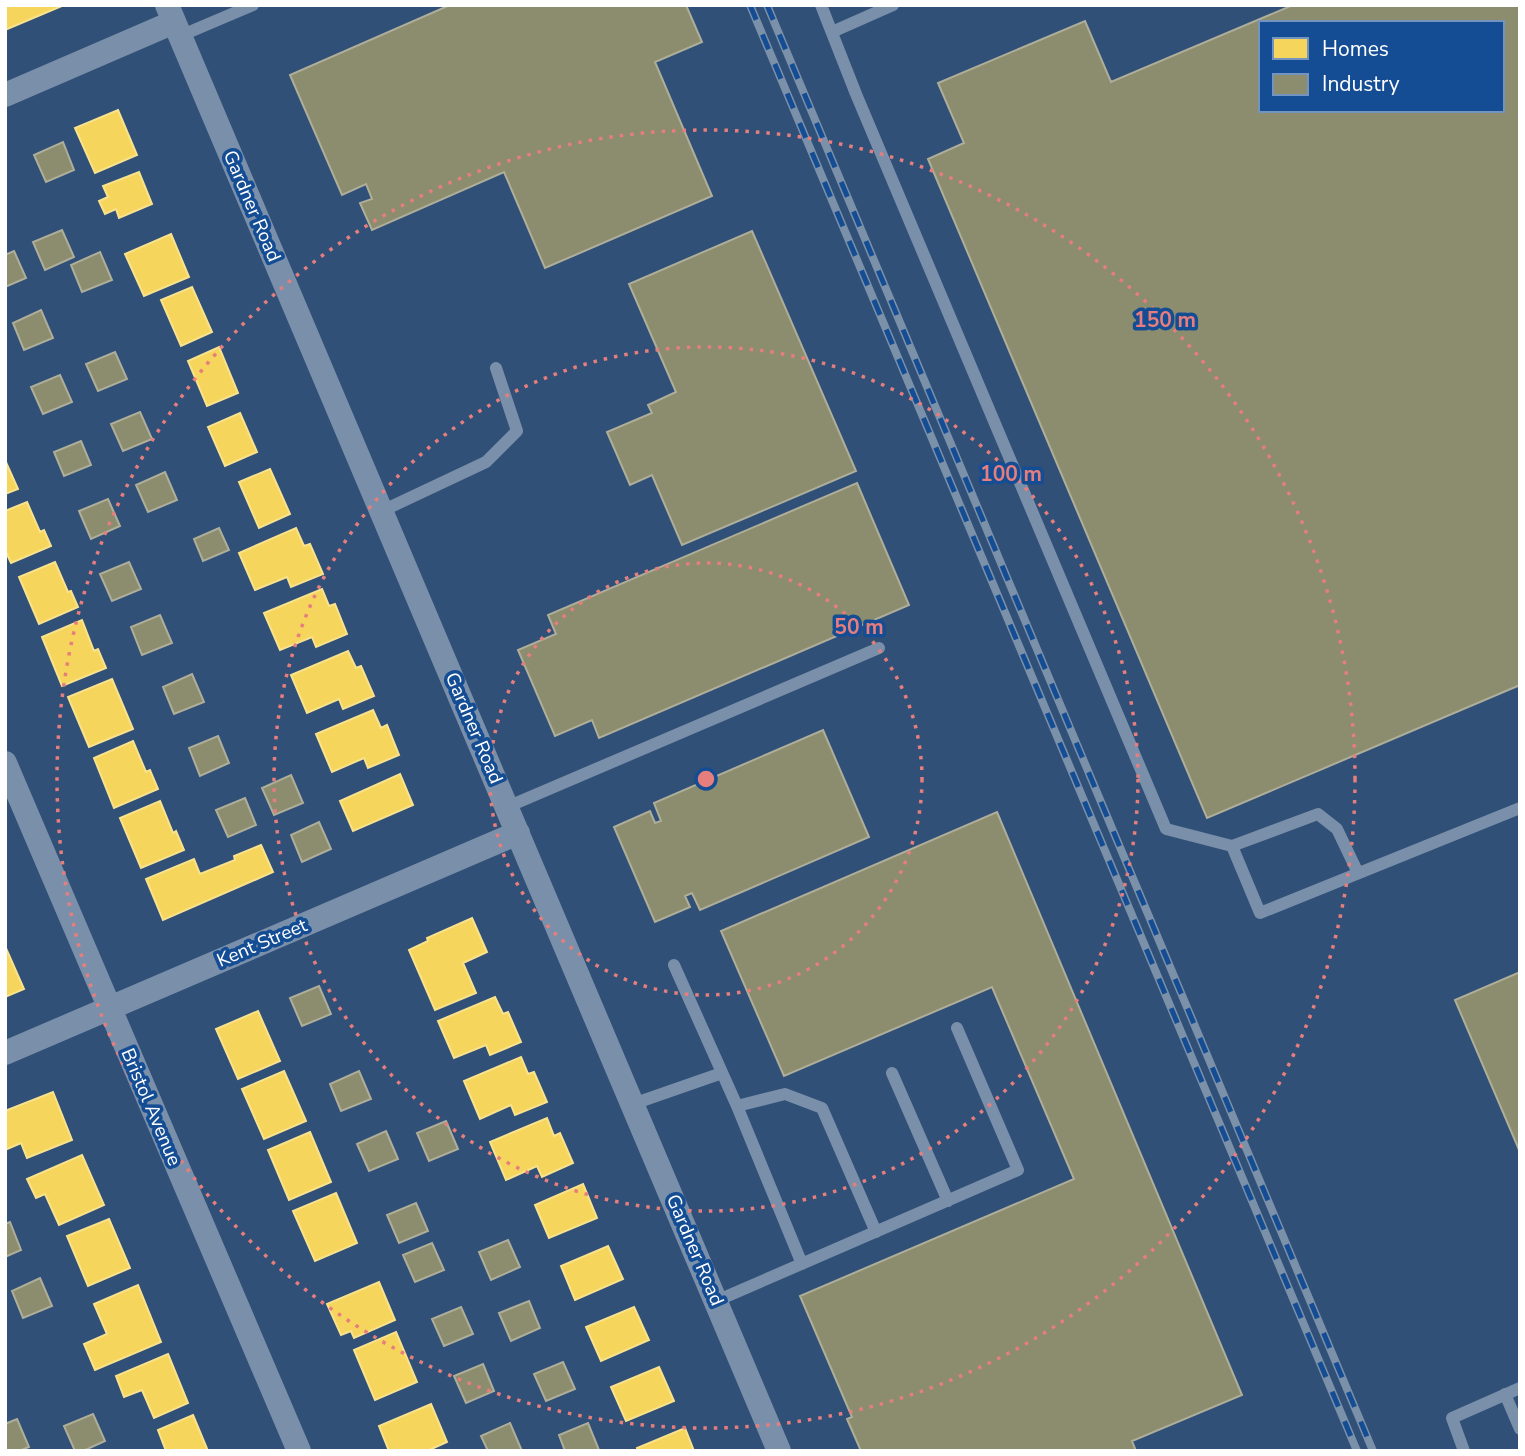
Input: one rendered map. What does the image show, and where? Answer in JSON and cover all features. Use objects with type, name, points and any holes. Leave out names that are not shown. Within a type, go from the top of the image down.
[{"type":"street","points":[[5,95],[174,21]]},
{"type":"street","name":"Gardner Road","points":[[174,21],[779,1451]]},
{"type":"street","name":"Bristol Avenue","points":[[5,763],[299,1451]]},
{"type":"street","name":"Kent Street","points":[[5,1053],[518,833]]},
{"type":"lane","points":[[174,21],[253,5]]},
{"type":"lane","points":[[821,5],[1166,829],[1232,846],[1318,814],[1337,829],[1357,873]]},
{"type":"lane","points":[[832,32],[893,5]]},
{"type":"lane","points":[[382,511],[486,462],[517,431],[496,368]]},
{"type":"lane","points":[[507,807],[879,649]]},
{"type":"lane","points":[[1232,846],[1259,913],[1520,808]]},
{"type":"lane","points":[[674,965],[737,1105],[802,1264]]},
{"type":"lane","points":[[716,1301],[1018,1171],[957,1028]]},
{"type":"lane","points":[[633,1104],[722,1073]]},
{"type":"lane","points":[[892,1073],[948,1201]]},
{"type":"lane","points":[[737,1105],[785,1094],[822,1108],[876,1233]]},
{"type":"lane","points":[[1464,1451],[1452,1418],[1520,1388]]},
{"type":"lane","points":[[1505,1394],[1520,1429]]},
{"type":"building: Homes","points":[[5,5],[64,5],[5,30]]},
{"type":"building: Homes","points":[[118,110],[137,155],[95,173],[75,128]]},
{"type":"building: Homes","points":[[139,172],[152,204],[119,218],[116,209],[105,214],[99,201],[108,197],[103,186]]},
{"type":"building: Homes","points":[[171,234],[189,277],[144,296],[125,254]]},
{"type":"building: Homes","points":[[192,287],[212,332],[181,346],[161,300]]},
{"type":"building: Homes","points":[[219,347],[238,393],[207,406],[188,361]]},
{"type":"building: Homes","points":[[240,413],[257,452],[225,466],[208,427]]},
{"type":"building: Homes","points":[[5,460],[18,489],[5,494]]},
{"type":"building: Homes","points":[[270,469],[290,514],[259,528],[239,482]]},
{"type":"building: Homes","points":[[27,502],[40,532],[44,530],[51,546],[11,563],[5,550],[5,511]]},
{"type":"building: Homes","points":[[296,528],[304,546],[310,544],[323,574],[291,587],[287,577],[255,590],[239,553]]},
{"type":"building: Homes","points":[[55,562],[78,607],[39,624],[19,577]]},
{"type":"building: Homes","points":[[322,589],[329,606],[335,604],[347,634],[316,647],[312,637],[280,650],[264,613]]},
{"type":"building: Homes","points":[[82,620],[94,651],[98,649],[106,668],[62,686],[42,637]]},
{"type":"building: Homes","points":[[348,651],[356,668],[361,666],[374,696],[343,709],[339,699],[307,713],[291,675]]},
{"type":"building: Homes","points":[[112,679],[133,729],[89,747],[68,697]]},
{"type":"building: Homes","points":[[373,710],[381,728],[387,725],[399,755],[368,768],[364,758],[332,772],[316,734]]},
{"type":"building: Homes","points":[[133,741],[146,772],[150,770],[158,789],[114,808],[94,758]]},
{"type":"building: Homes","points":[[400,774],[413,805],[353,831],[340,801]]},
{"type":"building: Homes","points":[[160,801],[173,833],[176,831],[184,850],[141,868],[120,818]]},
{"type":"building: Homes","points":[[261,845],[273,872],[163,920],[146,879],[194,859],[200,874],[235,860],[234,856]]},
{"type":"building: Homes","points":[[472,918],[487,952],[463,963],[476,993],[435,1010],[409,950],[428,941],[427,938]]},
{"type":"building: Homes","points":[[5,946],[24,989],[5,997]]},
{"type":"building: Homes","points":[[495,997],[503,1014],[508,1012],[521,1042],[490,1055],[486,1045],[454,1058],[438,1021]]},
{"type":"building: Homes","points":[[258,1011],[280,1061],[238,1079],[216,1029]]},
{"type":"building: Homes","points":[[521,1057],[528,1074],[534,1072],[547,1102],[515,1115],[511,1105],[480,1119],[464,1081]]},
{"type":"building: Homes","points":[[284,1071],[306,1121],[264,1139],[242,1089]]},
{"type":"building: Homes","points":[[53,1092],[72,1140],[27,1158],[21,1143],[5,1150],[5,1111]]},
{"type":"building: Homes","points":[[547,1118],[554,1136],[560,1133],[573,1163],[542,1177],[537,1166],[506,1180],[490,1142]]},
{"type":"building: Homes","points":[[310,1132],[331,1182],[289,1200],[268,1150]]},
{"type":"building: Homes","points":[[82,1155],[104,1205],[59,1225],[45,1194],[36,1198],[27,1179]]},
{"type":"building: Homes","points":[[583,1184],[597,1218],[549,1238],[535,1205]]},
{"type":"building: Homes","points":[[336,1193],[357,1243],[315,1261],[293,1211]]},
{"type":"building: Homes","points":[[109,1219],[130,1268],[88,1286],[67,1236]]},
{"type":"building: Homes","points":[[608,1246],[623,1279],[575,1300],[561,1266]]},
{"type":"building: Homes","points":[[379,1282],[395,1320],[354,1338],[351,1331],[341,1335],[327,1304]]},
{"type":"building: Homes","points":[[138,1285],[161,1342],[95,1370],[84,1344],[107,1334],[94,1304]]},
{"type":"building: Homes","points":[[634,1307],[649,1340],[601,1361],[586,1327]]},
{"type":"building: Homes","points":[[396,1332],[417,1382],[375,1400],[354,1350]]},
{"type":"building: Homes","points":[[168,1354],[188,1403],[154,1418],[142,1390],[124,1397],[116,1376]]},
{"type":"building: Homes","points":[[659,1367],[674,1401],[626,1421],[611,1387]]},
{"type":"building: Homes","points":[[431,1404],[447,1442],[427,1451],[389,1451],[379,1426]]},
{"type":"building: Homes","points":[[193,1415],[208,1451],[166,1451],[158,1430]]},
{"type":"building: Homes","points":[[685,1428],[694,1451],[638,1451],[637,1448]]},
{"type":"building: Industry","points":[[450,5],[686,5],[702,42],[655,62],[712,196],[545,268],[504,172],[372,230],[360,203],[372,199],[366,184],[342,195],[290,75]]},
{"type":"building: Industry","points":[[1293,5],[1520,5],[1520,685],[1207,818],[928,159],[964,143],[938,83],[1085,21],[1111,82]]},
{"type":"building: Industry","points":[[63,142],[74,170],[46,182],[34,155]]},
{"type":"building: Industry","points":[[62,230],[74,257],[45,270],[33,242]]},
{"type":"building: Industry","points":[[752,231],[856,471],[682,545],[652,475],[630,485],[607,432],[652,413],[648,405],[676,392],[629,284]]},
{"type":"building: Industry","points":[[14,251],[26,278],[5,287],[5,255]]},
{"type":"building: Industry","points":[[100,252],[112,280],[82,292],[71,265]]},
{"type":"building: Industry","points":[[41,310],[53,338],[24,350],[13,323]]},
{"type":"building: Industry","points":[[115,352],[127,379],[98,391],[86,364]]},
{"type":"building: Industry","points":[[60,375],[72,402],[43,414],[31,387]]},
{"type":"building: Industry","points":[[140,412],[152,439],[123,451],[111,424]]},
{"type":"building: Industry","points":[[81,441],[91,465],[64,476],[54,452]]},
{"type":"building: Industry","points":[[165,472],[177,500],[148,512],[136,485]]},
{"type":"building: Industry","points":[[857,483],[909,605],[599,738],[592,720],[555,736],[518,650],[556,634],[548,615]]},
{"type":"building: Industry","points":[[108,499],[120,526],[91,539],[79,511]]},
{"type":"building: Industry","points":[[219,528],[229,550],[203,561],[194,539]]},
{"type":"building: Industry","points":[[129,562],[141,589],[112,601],[100,574]]},
{"type":"building: Industry","points":[[160,615],[172,643],[142,655],[131,627]]},
{"type":"building: Industry","points":[[192,674],[204,702],[174,714],[163,687]]},
{"type":"building: Industry","points":[[823,730],[869,837],[700,910],[692,893],[685,896],[690,907],[655,922],[614,827],[650,811],[655,823],[661,821],[654,803]]},
{"type":"building: Industry","points":[[218,736],[229,763],[200,776],[189,748]]},
{"type":"building: Industry","points":[[291,775],[303,803],[274,815],[262,788]]},
{"type":"building: Industry","points":[[245,798],[256,825],[228,837],[216,810]]},
{"type":"building: Industry","points":[[997,812],[1242,1395],[1132,1441],[1136,1451],[861,1451],[847,1419],[852,1417],[800,1296],[1074,1179],[992,987],[784,1076],[721,931]]},
{"type":"building: Industry","points":[[319,822],[331,849],[302,862],[291,835]]},
{"type":"building: Industry","points":[[1520,972],[1520,1152],[1455,1000]]},
{"type":"building: Industry","points":[[319,986],[331,1014],[302,1026],[290,998]]},
{"type":"building: Industry","points":[[359,1071],[371,1099],[341,1111],[330,1084]]},
{"type":"building: Industry","points":[[446,1121],[458,1149],[429,1161],[417,1133]]},
{"type":"building: Industry","points":[[386,1131],[398,1159],[369,1171],[357,1144]]},
{"type":"building: Industry","points":[[416,1203],[428,1231],[399,1243],[387,1215]]},
{"type":"building: Industry","points":[[10,1222],[21,1250],[5,1257],[5,1224]]},
{"type":"building: Industry","points":[[508,1240],[520,1267],[491,1280],[479,1252]]},
{"type":"building: Industry","points":[[432,1243],[444,1270],[415,1282],[403,1255]]},
{"type":"building: Industry","points":[[40,1278],[52,1306],[23,1318],[12,1291]]},
{"type":"building: Industry","points":[[529,1301],[540,1328],[511,1341],[499,1313]]},
{"type":"building: Industry","points":[[461,1307],[473,1334],[444,1346],[432,1319]]},
{"type":"building: Industry","points":[[563,1362],[575,1389],[546,1401],[534,1374]]},
{"type":"building: Industry","points":[[483,1364],[494,1391],[466,1403],[454,1376]]},
{"type":"building: Industry","points":[[93,1414],[105,1441],[83,1451],[75,1451],[64,1426]]},
{"type":"building: Industry","points":[[17,1419],[29,1447],[19,1451],[5,1451],[5,1424]]},
{"type":"building: Industry","points":[[510,1423],[522,1451],[488,1451],[481,1436]]},
{"type":"building: Industry","points":[[588,1423],[599,1450],[565,1451],[559,1435]]},
{"type":"railway","points":[[750,5],[1357,1451]]},
{"type":"railway","points":[[767,5],[1373,1451]]}]
